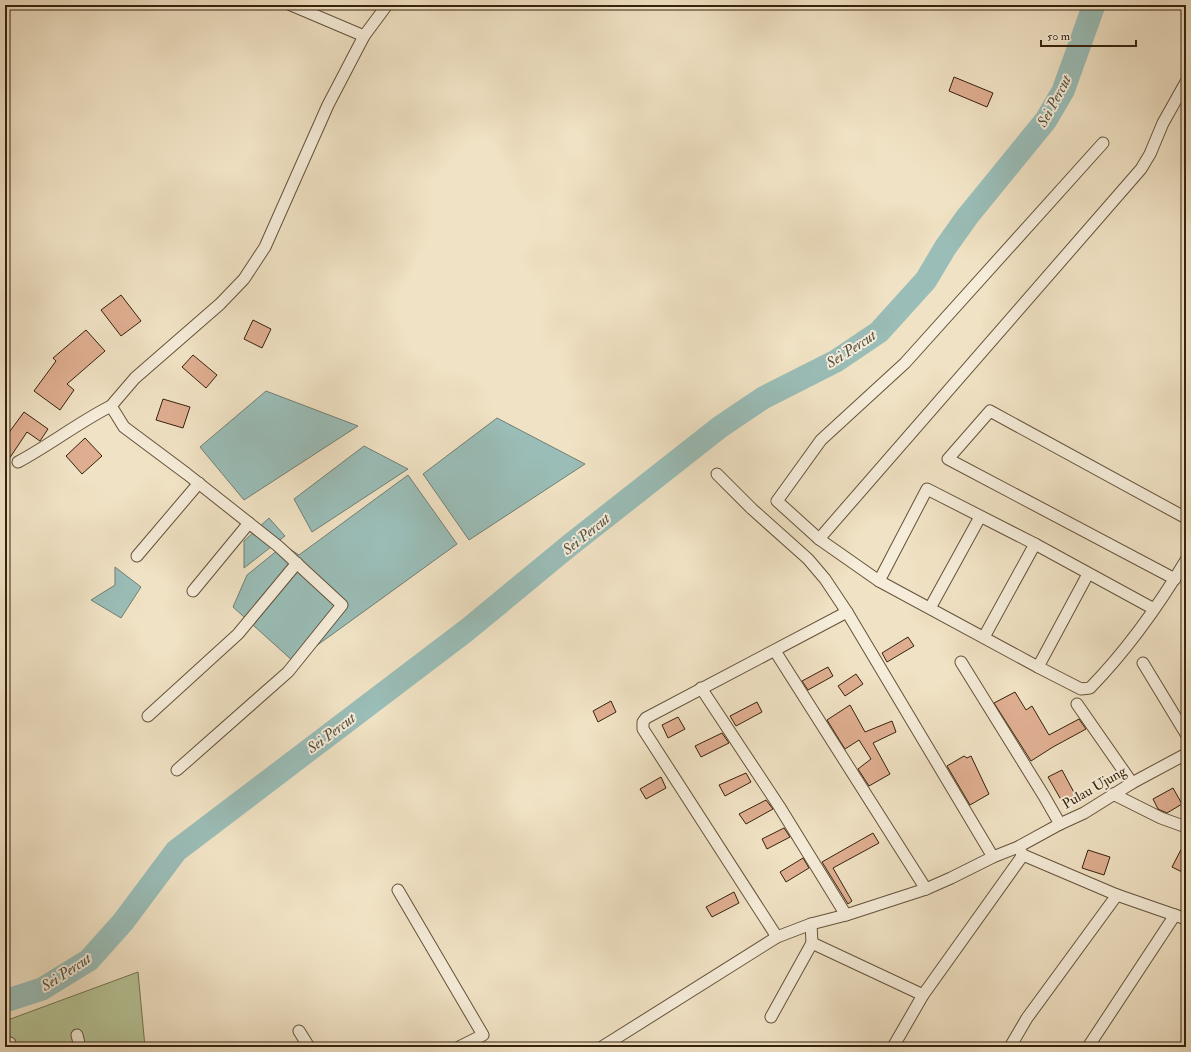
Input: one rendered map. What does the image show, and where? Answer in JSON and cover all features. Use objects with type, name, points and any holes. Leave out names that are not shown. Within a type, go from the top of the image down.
[{"type":"street","points":[[291,5],[364,36]]},
{"type":"street","points":[[18,462],[36,453],[94,414],[111,406],[134,378],[220,304],[244,279],[265,247],[328,105],[364,36],[387,5]]},
{"type":"street","points":[[819,539],[1141,169],[1150,154],[1163,123],[1186,82]]},
{"type":"street","points":[[1103,142],[905,363],[821,440],[777,501],[819,539],[879,581],[1081,689],[1090,688],[1106,671],[1154,610],[1186,560]]},
{"type":"street","points":[[111,406],[124,427],[199,483],[249,523],[297,563],[342,606],[288,672],[177,770]]},
{"type":"street","points":[[1175,579],[948,459],[990,411],[1186,518]]},
{"type":"street","points":[[717,474],[752,509],[808,559],[825,579],[847,612],[993,857]]},
{"type":"street","points":[[138,556],[199,483]]},
{"type":"street","points":[[879,581],[927,489],[1035,544],[1154,610]]},
{"type":"street","points":[[930,608],[980,517]]},
{"type":"street","points":[[193,591],[249,523]]},
{"type":"street","points":[[984,637],[1035,544]]},
{"type":"street","points":[[148,716],[238,634],[297,563]]},
{"type":"street","points":[[1038,667],[1088,574]]},
{"type":"street","points":[[777,937],[643,729],[643,722],[646,718],[701,688],[775,651],[847,612]]},
{"type":"street","points":[[775,651],[926,889]]},
{"type":"street","points":[[961,662],[1060,824]]},
{"type":"street","points":[[1143,663],[1186,734]]},
{"type":"street","points":[[701,688],[779,806],[846,915]]},
{"type":"street","points":[[1077,704],[1132,783]]},
{"type":"street","name":"Pulau Ujung","points":[[602,1047],[777,937],[812,924],[846,915],[926,889],[993,857],[1020,851],[1060,824],[1084,813],[1132,783],[1186,754]]},
{"type":"street","points":[[1113,794],[1161,818],[1186,827]]},
{"type":"street","points":[[893,1047],[923,995],[1020,851],[1118,895],[1186,920]]},
{"type":"street","points":[[398,890],[483,1035],[459,1047]]},
{"type":"street","points":[[1010,1047],[1027,1018],[1118,895]]},
{"type":"street","points":[[1088,1047],[1175,915]]},
{"type":"street","points":[[771,1017],[812,943],[812,924]]},
{"type":"street","points":[[812,943],[923,995]]},
{"type":"street","points":[[299,1031],[309,1047]]},
{"type":"street","points":[[77,1035],[80,1047]]},
{"type":"green space","points":[[138,972],[145,1047],[5,1047],[5,1021]]},
{"type":"water","points":[[266,391],[358,426],[244,500],[200,447]]},
{"type":"water","points":[[497,418],[585,464],[469,540],[423,474]]},
{"type":"water","points":[[364,446],[408,469],[312,532],[294,499]]},
{"type":"water","points":[[408,475],[457,544],[294,662],[233,607],[247,575],[284,545],[299,555]]},
{"type":"water","points":[[269,518],[285,536],[244,568],[244,541]]},
{"type":"water","points":[[115,567],[141,587],[121,618],[91,600],[115,585]]},
{"type":"building","points":[[954,77],[993,93],[987,107],[949,91]]},
{"type":"building","points":[[121,295],[141,321],[121,336],[101,310]]},
{"type":"building","points":[[253,320],[271,329],[262,348],[244,339]]},
{"type":"building","points":[[86,330],[105,351],[67,384],[74,390],[60,410],[34,391],[56,361],[53,358]]},
{"type":"building","points":[[193,355],[217,375],[206,388],[182,367]]},
{"type":"building","points":[[163,399],[190,407],[183,428],[156,420]]},
{"type":"building","points":[[24,412],[48,429],[40,441],[27,432],[5,465],[5,438]]},
{"type":"building","points":[[85,438],[102,456],[82,474],[66,456]]},
{"type":"building","points":[[908,637],[914,646],[887,662],[882,653]]},
{"type":"building","points":[[828,667],[833,676],[808,690],[802,681]]},
{"type":"building","points":[[856,674],[863,684],[845,696],[838,686]]},
{"type":"building","points":[[1015,692],[1026,710],[1032,706],[1049,735],[1079,719],[1086,729],[1031,761],[994,703]]},
{"type":"building","points":[[611,701],[616,712],[598,722],[593,711]]},
{"type":"building","points":[[757,702],[762,712],[736,726],[730,716]]},
{"type":"building","points":[[850,705],[865,732],[892,721],[896,732],[873,743],[890,774],[869,786],[858,769],[871,759],[859,740],[845,749],[827,720]]},
{"type":"building","points":[[678,717],[685,729],[668,738],[662,725]]},
{"type":"building","points":[[722,733],[729,743],[701,757],[695,746]]},
{"type":"building","points":[[964,756],[967,758],[971,756],[989,794],[970,805],[947,766]]},
{"type":"building","points":[[1062,770],[1077,798],[1064,805],[1048,777]]},
{"type":"building","points":[[746,773],[751,782],[725,796],[719,785]]},
{"type":"building","points":[[661,777],[666,788],[646,799],[640,789]]},
{"type":"building","points":[[1173,788],[1182,804],[1167,813],[1158,809],[1153,799]]},
{"type":"building","points":[[766,800],[773,809],[746,824],[739,814]]},
{"type":"building","points":[[784,828],[790,837],[767,849],[762,839]]},
{"type":"building","points":[[873,833],[879,843],[833,868],[852,901],[848,904],[822,862]]},
{"type":"building","points":[[1186,840],[1186,874],[1172,867]]},
{"type":"building","points":[[1088,850],[1110,857],[1104,875],[1082,868]]},
{"type":"building","points":[[803,858],[809,868],[786,882],[780,872]]},
{"type":"building","points":[[734,892],[739,903],[712,917],[706,907]]},
{"type":"waterway","name":"Sei Percut","points":[[5,1001],[42,989],[89,960],[123,922],[176,851],[467,630],[570,545],[720,427],[763,398],[836,361],[879,332],[926,280],[945,248],[967,217],[1046,120],[1063,91],[1094,5]]}]
